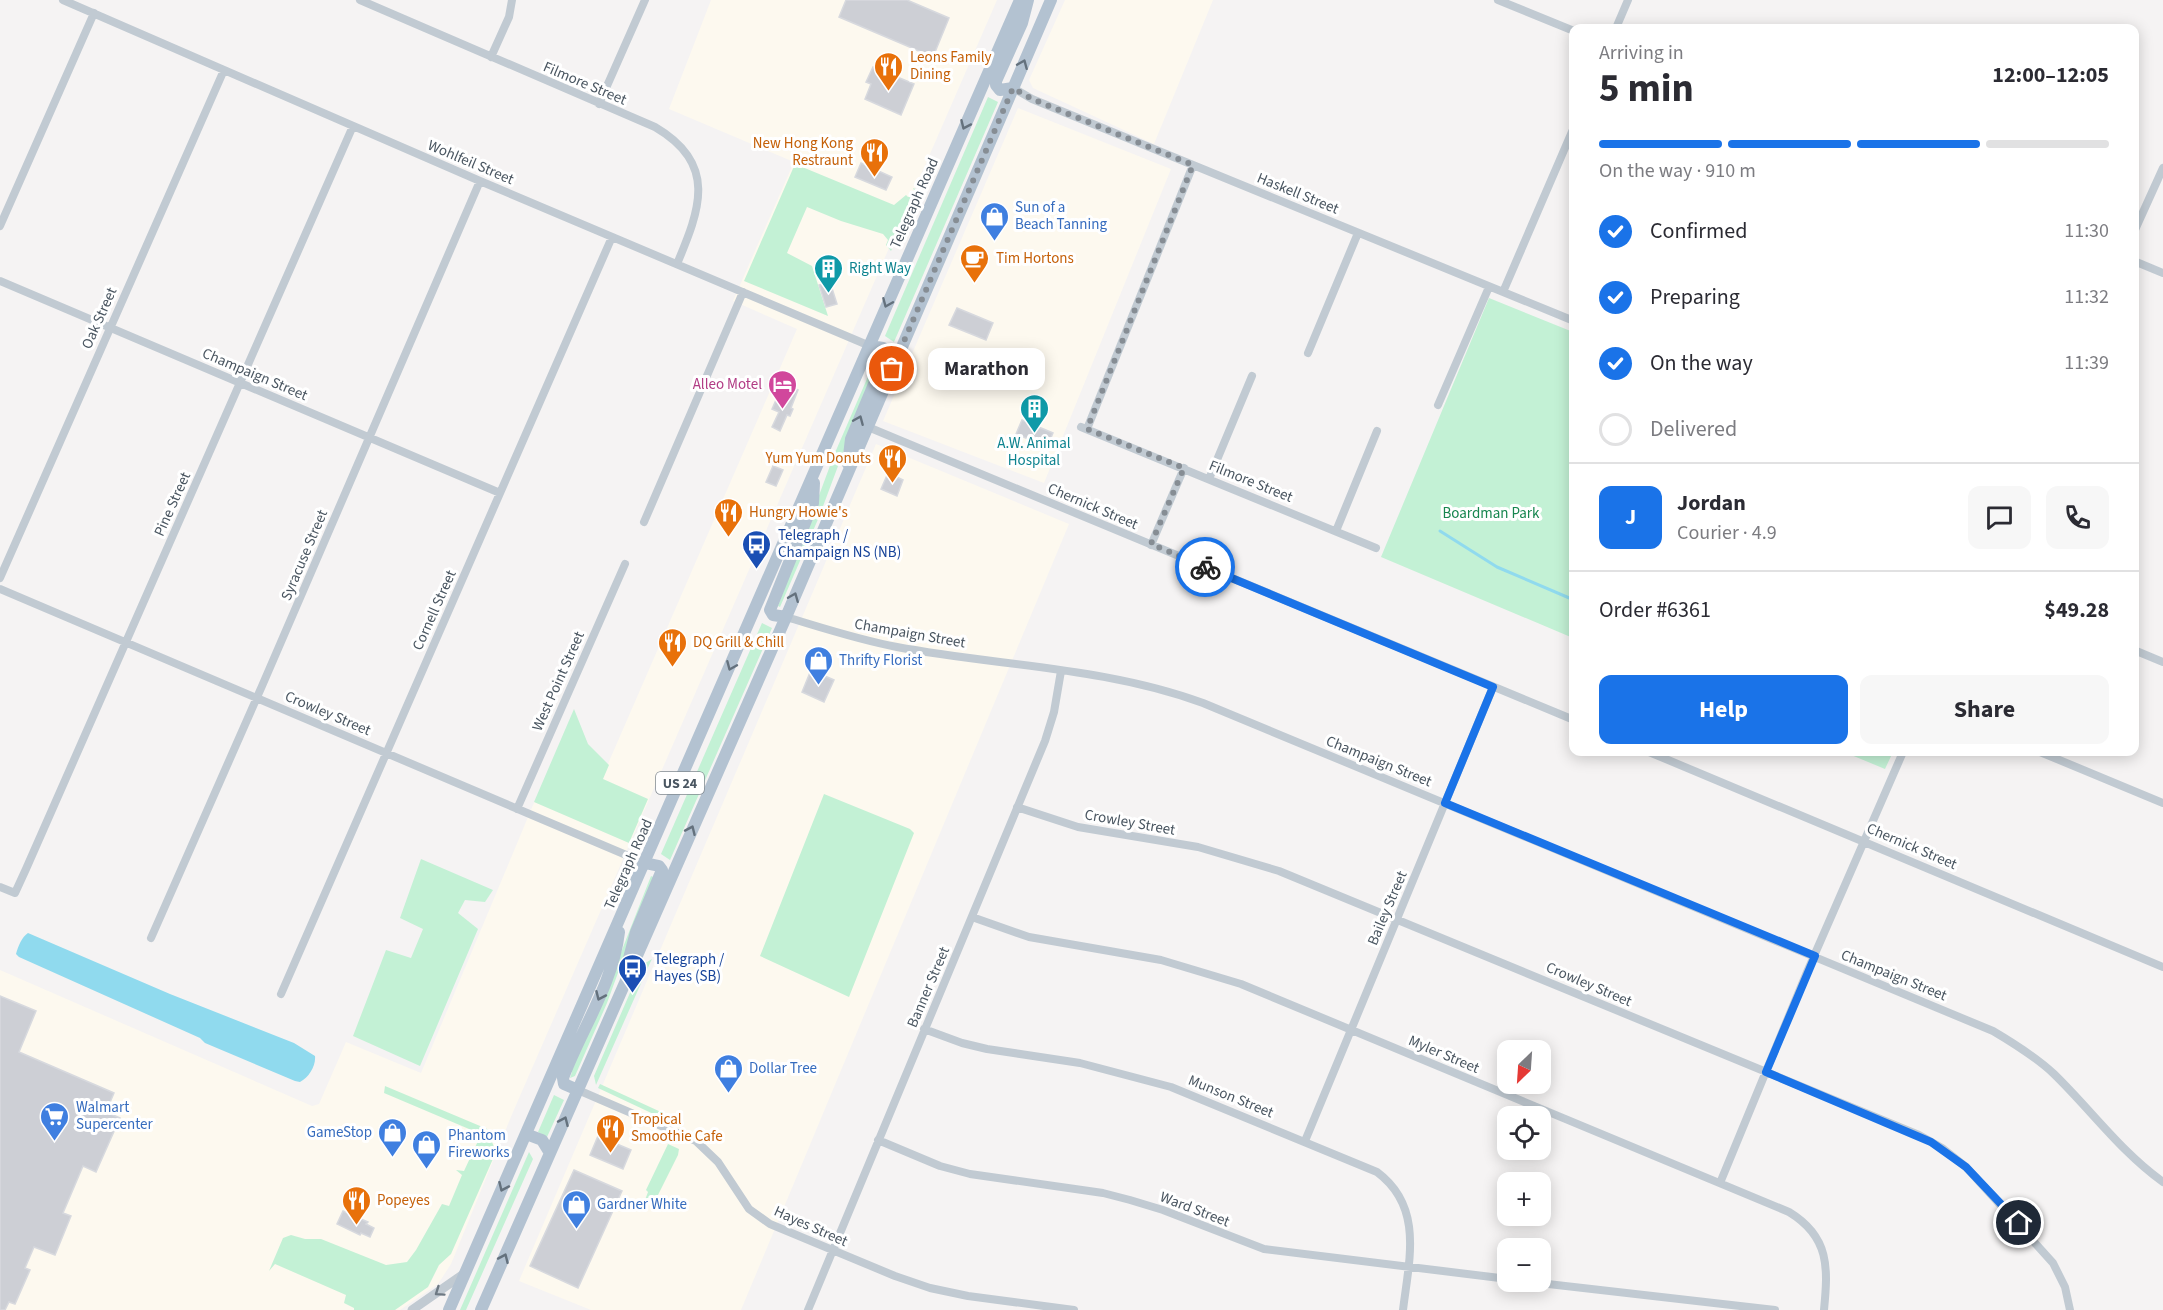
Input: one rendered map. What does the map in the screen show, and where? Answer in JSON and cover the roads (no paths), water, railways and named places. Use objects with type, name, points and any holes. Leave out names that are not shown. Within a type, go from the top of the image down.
[{"type":"main road","name":"Telegraph Road","points":[[449,1310],[1020,0]]},
{"type":"main road","points":[[1013,88],[1000,90],[996,81],[1022,23],[1028,0]]},
{"type":"main road","name":"US 24","points":[[481,1310],[786,617],[1050,1]]},
{"type":"main road","points":[[846,477],[851,439],[887,352],[883,348],[870,346]]},
{"type":"main road","points":[[786,617],[773,615],[770,610],[813,503],[815,473]]},
{"type":"main road","points":[[627,978],[628,956],[633,940],[662,870],[659,866],[645,864]]},
{"type":"main road","points":[[578,1090],[564,1084],[563,1078],[607,980],[617,950],[620,920]]},
{"type":"main road","points":[[526,1134],[542,1140],[550,1153]]},
{"type":"street","name":"Wohlfeil Street","points":[[63,0],[480,181],[870,346]]},
{"type":"street","name":"Filmore Street","points":[[360,0],[665,133],[680,146],[691,164],[698,183],[698,207],[693,226],[677,264]]},
{"type":"street","points":[[491,57],[509,16],[512,0]]},
{"type":"street","points":[[599,104],[645,0]]},
{"type":"street","points":[[1498,0],[1569,29]]},
{"type":"street","points":[[1618,24],[1628,0]]},
{"type":"street","points":[[0,226],[94,13]]},
{"type":"street","name":"Oak Street","points":[[0,578],[224,70]]},
{"type":"street","name":"Haskell Street","points":[[1013,88],[1032,99],[1569,319]]},
{"type":"street","name":"Pine Street","points":[[0,887],[15,893],[353,126]]},
{"type":"street","points":[[1503,292],[1569,139]]},
{"type":"street","name":"Filmore Street","points":[[1193,165],[1084,428],[1376,548]]},
{"type":"street","points":[[2139,221],[2163,168]]},
{"type":"street","name":"Syracuse Street","points":[[151,938],[480,181]]},
{"type":"street","points":[[1308,352],[1358,233]]},
{"type":"street","name":"Cornell Street","points":[[281,994],[612,237]]},
{"type":"street","points":[[2139,263],[2163,273]]},
{"type":"street","name":"Champaign Street","points":[[0,281],[500,494]]},
{"type":"street","points":[[1438,405],[1489,287]]},
{"type":"street","points":[[644,522],[743,292]]},
{"type":"street","points":[[1209,479],[1252,376]]},
{"type":"street","name":"Chernick Street","points":[[868,427],[1569,718]]},
{"type":"street","points":[[1336,531],[1377,430]]},
{"type":"street","points":[[1151,544],[1184,468]]},
{"type":"street","name":"West Point Street","points":[[517,809],[625,564]]},
{"type":"street","name":"Crowley Street","points":[[0,589],[645,864]]},
{"type":"street","name":"Champaign Street","points":[[786,617],[855,638],[898,647],[1129,681],[1183,695],[1973,1022],[2012,1042],[2054,1075],[2123,1149],[2163,1182]]},
{"type":"street","points":[[2139,652],[2163,662]]},
{"type":"street","name":"Banner Street","points":[[808,1310],[1051,722],[1061,671]]},
{"type":"street","name":"Bailey Street","points":[[1305,1141],[1493,687]]},
{"type":"street","name":"Chernick Street","points":[[1659,756],[2163,967]]},
{"type":"street","points":[[1720,1183],[1863,840],[1901,756]]},
{"type":"street","points":[[2050,756],[2163,803]]},
{"type":"street","name":"Crowley Street","points":[[1017,807],[1078,826],[1198,848],[1279,871],[1919,1136],[1956,1158],[1980,1180],[2053,1263],[2065,1287],[2070,1310]]},
{"type":"street","name":"Myler Street","points":[[972,917],[1029,937],[1125,952],[1241,984],[1789,1212],[1811,1231],[1820,1246],[1828,1271],[1824,1310]]},
{"type":"street","name":"Munson Street","points":[[924,1029],[962,1043],[987,1049],[1080,1063],[1150,1080],[1370,1168],[1394,1187],[1404,1203],[1410,1223],[1412,1244],[1403,1310]]},
{"type":"street","name":"Hayes Street","points":[[578,1090],[696,1141],[718,1162],[741,1200],[755,1215],[770,1224],[895,1276],[949,1292],[1074,1310]]},
{"type":"street","name":"Ward Street","points":[[878,1140],[940,1166],[970,1174],[1076,1189],[1130,1200],[1163,1210],[1264,1249],[1497,1278]]},
{"type":"street","points":[[412,1310],[465,1273]]},
{"type":"street","points":[[1551,1284],[1775,1310]]},
{"type":"water","points":[[28,933],[170,994],[294,1043],[315,1056],[313,1067],[303,1080],[295,1081],[205,1043],[200,1038],[19,957],[16,954],[18,948]]},
{"type":"waterway","points":[[1440,531],[1497,567],[1569,598]]},
{"type":"place","name":"Leons Family Dining","points":[[889,92]]},
{"type":"place","name":"New Hong Kong Restraunt","points":[[874,178]]},
{"type":"place","name":"Sun of a Beach Tanning","points":[[994,242]]},
{"type":"place","name":"Tim Hortons","points":[[975,284]]},
{"type":"place","name":"Right Way","points":[[828,294]]},
{"type":"place","name":"Marathon","points":[[892,369]]},
{"type":"place","name":"Alleo Motel","points":[[783,410]]},
{"type":"place","name":"A.W. Animal Hospital","points":[[1034,434]]},
{"type":"place","name":"Yum Yum Donuts","points":[[892,484]]},
{"type":"place","name":"Hungry Howie's","points":[[728,538]]},
{"type":"place","name":"Telegraph / Champaign NS (NB)","points":[[757,570]]},
{"type":"place","name":"DQ Grill & Chill","points":[[672,668]]},
{"type":"place","name":"Thrifty Florist","points":[[818,686]]},
{"type":"place","name":"Telegraph / Hayes (SB)","points":[[633,994]]},
{"type":"place","name":"Dollar Tree","points":[[728,1094]]},
{"type":"place","name":"Walmart Supercenter","points":[[55,1142]]},
{"type":"place","name":"Tropical Smoothie Cafe","points":[[610,1154]]},
{"type":"place","name":"GameStop","points":[[393,1158]]},
{"type":"place","name":"Phantom Fireworks","points":[[427,1170]]},
{"type":"place","name":"Popeyes","points":[[356,1226]]},
{"type":"place","name":"Gardner White","points":[[576,1230]]},
{"type":"park label","name":"Boardman Park","points":[[1491,513]]}]
